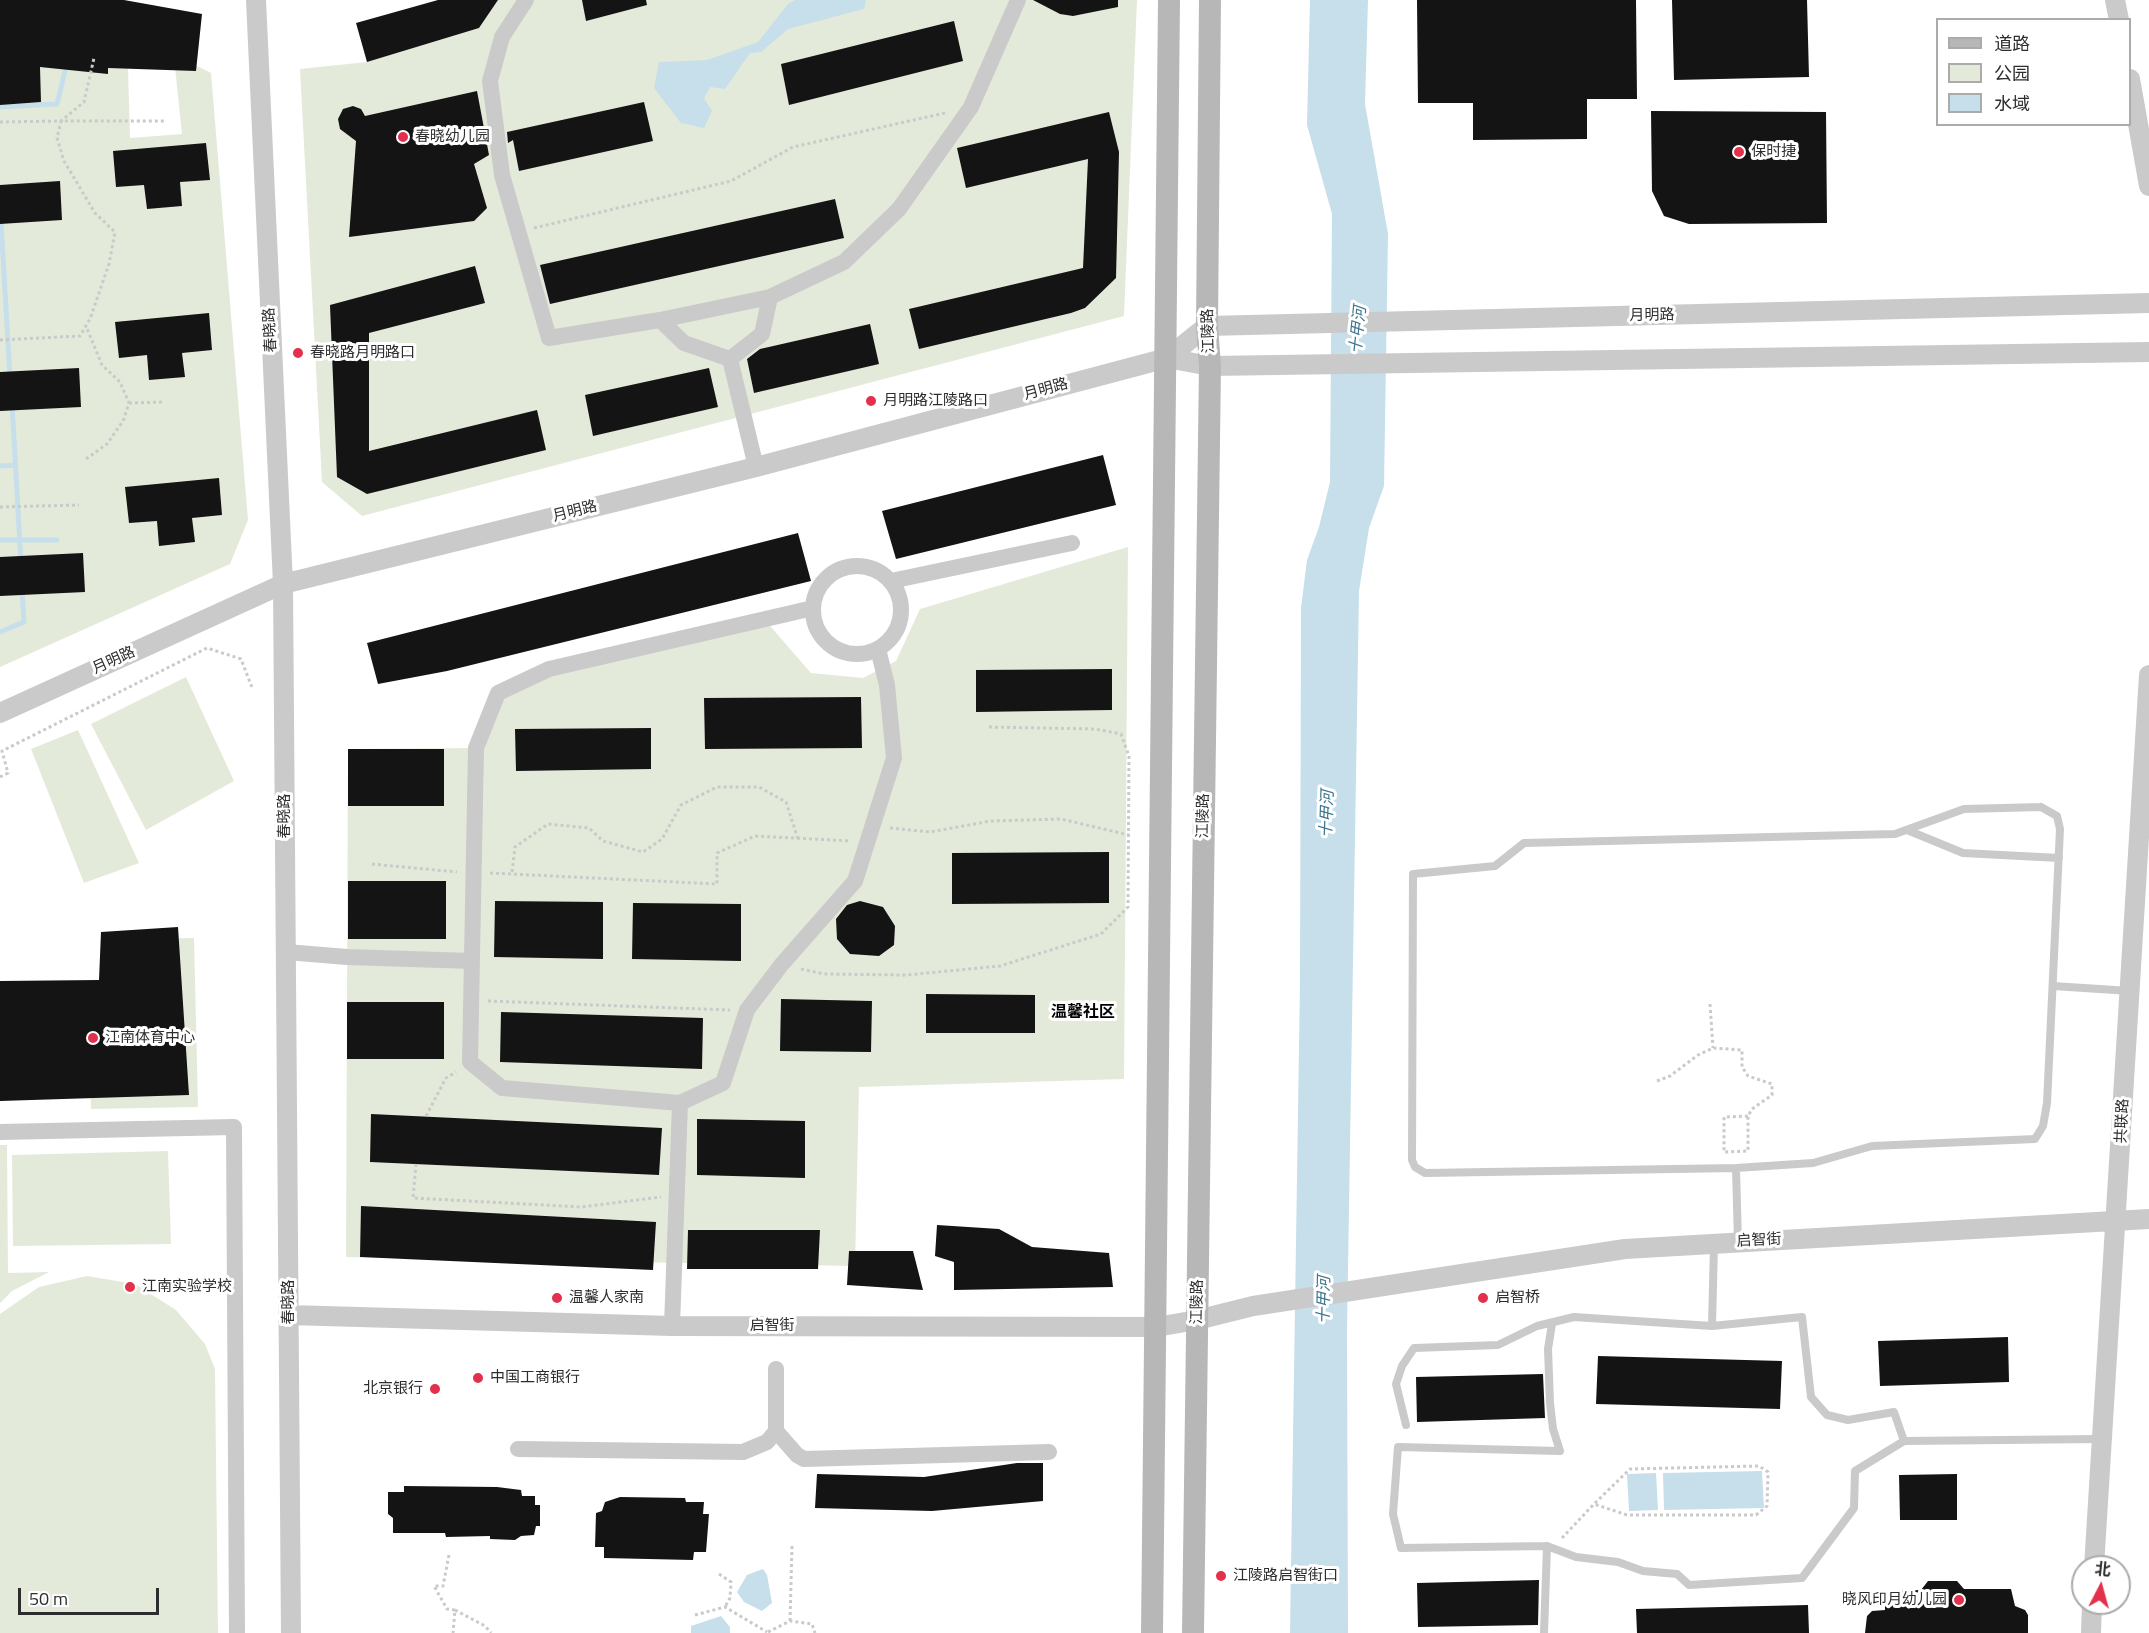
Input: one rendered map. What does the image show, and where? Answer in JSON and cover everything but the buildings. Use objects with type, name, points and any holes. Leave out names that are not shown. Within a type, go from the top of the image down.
[{"type":"main road","points":[[1152,1633],[1169,0]]},
{"type":"main road","name":"江陵路","points":[[1192,1633],[1210,366],[1207,326],[1210,0]]},
{"type":"street","name":"春晓路","points":[[256,0],[283,584],[291,1633]]},
{"type":"street","points":[[526,0],[501,37],[490,81],[502,175],[549,338],[660,320],[770,297],[844,262],[899,209],[971,106],[1018,0]]},
{"type":"street","points":[[2115,0],[2119,18]]},
{"type":"street","points":[[2131,85],[2149,186]]},
{"type":"street","points":[[730,358],[762,334],[770,297]]},
{"type":"street","name":"月明路","points":[[0,713],[283,584],[756,467],[1167,358],[1207,326],[2149,303]]},
{"type":"street","points":[[660,320],[684,343],[730,358]]},
{"type":"street","name":"月明路","points":[[1167,358],[1210,366],[2149,352]]},
{"type":"street","points":[[730,358],[756,467]]},
{"type":"street","points":[[891,581],[1072,543]]},
{"type":"street","points":[[850,566],[865,566],[891,581],[900,598],[901,618],[889,641],[878,649],[852,653],[834,646],[820,633],[813,608],[816,593],[824,580],[836,571],[850,566]]},
{"type":"street","points":[[813,608],[549,669],[498,693],[476,748],[470,1062],[502,1088],[680,1103],[723,1083],[747,1010],[782,964],[855,881],[894,758],[887,685],[878,649]]},
{"type":"street","name":"共联路","points":[[2095,1555],[2149,675]]},
{"type":"street","points":[[286,952],[347,957],[472,961]]},
{"type":"street","points":[[672,1326],[680,1103]]},
{"type":"street","points":[[0,1132],[234,1127],[237,1633]]},
{"type":"street","name":"启智街","points":[[289,1316],[672,1326],[1156,1327],[1197,1320],[1253,1306],[1625,1249],[2149,1220]]},
{"type":"street","points":[[776,1369],[776,1431],[797,1455],[804,1459],[1049,1452]]},
{"type":"street","points":[[518,1449],[743,1452],[766,1442],[776,1431]]},
{"type":"street","points":[[2091,1633],[2092,1615]]},
{"type":"lane","points":[[2041,807],[2057,816],[2060,829],[2059,858],[2047,1103],[2043,1126],[2035,1139],[1872,1146],[1813,1163],[1736,1168],[1425,1173],[1415,1167],[1412,1160],[1413,874],[1495,866],[1524,843],[1895,834],[1907,830],[1964,809],[2041,807]]},
{"type":"lane","points":[[1907,830],[1963,853],[2059,858]]},
{"type":"lane","points":[[2053,986],[2131,991]]},
{"type":"lane","points":[[1736,1168],[1738,1243]]},
{"type":"lane","points":[[1712,1326],[1714,1244]]},
{"type":"lane","points":[[1406,1425],[1396,1383],[1401,1366],[1414,1348],[1498,1345],[1537,1326],[1574,1317],[1712,1326],[1802,1317],[1811,1397],[1827,1415],[1848,1419],[1894,1412],[1904,1441]]},
{"type":"lane","points":[[1552,1324],[1548,1349],[1550,1403],[1553,1429],[1560,1451],[1398,1447],[1393,1514],[1401,1548],[1550,1547],[1576,1557],[1618,1562],[1643,1571],[1677,1574],[1689,1585],[1802,1578],[1854,1508],[1855,1471],[1904,1441],[2102,1439]]},
{"type":"lane","points":[[1544,1633],[1550,1547]]},
{"type":"path","points":[[0,340],[80,336],[86,327],[109,264],[115,232],[95,213],[64,161],[57,138],[61,121],[84,102],[94,58]]},
{"type":"path","points":[[518,232],[731,181],[793,147],[971,106]]},
{"type":"path","points":[[0,122],[166,121]]},
{"type":"path","points":[[86,327],[102,364],[120,382],[129,403],[123,421],[106,444],[86,459]]},
{"type":"path","points":[[129,403],[165,402]]},
{"type":"path","points":[[0,507],[79,505]]},
{"type":"path","points":[[0,777],[8,773],[2,751],[207,648],[241,659],[253,690]]},
{"type":"path","points":[[782,964],[824,974],[918,974],[1000,966],[1101,934],[1128,907],[1129,756],[1121,734],[1095,729],[987,727]]},
{"type":"path","points":[[512,872],[515,847],[548,824],[589,828],[603,841],[643,852],[662,839],[681,805],[717,787],[759,787],[786,802],[798,839]]},
{"type":"path","points":[[372,864],[473,873],[512,872],[717,884],[717,853],[755,836],[798,839],[930,832],[991,821],[1061,819],[1129,835]]},
{"type":"path","points":[[471,1000],[747,1010]]},
{"type":"path","points":[[1710,1004],[1713,1048]]},
{"type":"path","points":[[1657,1081],[1670,1076],[1698,1055],[1713,1048],[1742,1050],[1742,1067],[1748,1076],[1772,1084],[1772,1095],[1752,1108],[1748,1116],[1748,1151],[1724,1152],[1724,1117],[1748,1116]]},
{"type":"path","points":[[426,1116],[446,1078],[470,1062]]},
{"type":"path","points":[[416,1164],[413,1198],[581,1206],[677,1195]]},
{"type":"path","points":[[1550,1547],[1594,1504],[1630,1469],[1759,1466],[1768,1472],[1767,1506],[1756,1515],[1627,1515],[1594,1504]]},
{"type":"path","points":[[790,1621],[792,1545]]},
{"type":"path","points":[[448,1555],[443,1586],[434,1586],[447,1609],[455,1610],[485,1626],[491,1633]]},
{"type":"path","points":[[695,1615],[725,1607],[730,1598],[731,1582],[719,1574]]},
{"type":"path","points":[[725,1607],[767,1633],[790,1621],[812,1624],[815,1633]]},
{"type":"path","points":[[453,1633],[455,1610]]},
{"type":"green space","points":[[498,0],[1137,0],[1124,316],[362,516],[322,482],[300,69],[367,62],[479,28]]},
{"type":"green space","points":[[0,46],[128,68],[130,138],[182,134],[175,67],[191,63],[211,73],[248,520],[230,564],[0,667]]},
{"type":"green space","points":[[1128,547],[1124,1079],[859,1087],[855,1266],[346,1257],[348,749],[475,748],[498,693],[549,669],[764,619],[811,673],[863,678],[896,661],[920,609]]},
{"type":"green space","points":[[186,677],[234,781],[146,830],[91,724]]},
{"type":"green space","points":[[78,730],[139,863],[84,883],[31,749]]},
{"type":"green space","points":[[194,938],[198,1107],[91,1109],[88,986],[117,986],[116,939]]},
{"type":"green space","points":[[0,1145],[7,1145],[8,1273],[49,1272],[12,1291],[0,1303]]},
{"type":"green space","points":[[168,1151],[171,1244],[13,1246],[12,1155]]},
{"type":"green space","points":[[87,1276],[135,1284],[176,1310],[205,1344],[215,1369],[218,1633],[0,1633],[0,1314],[39,1287]]},
{"type":"water","points":[[795,0],[866,0],[864,9],[788,29],[761,52],[750,53],[725,89],[710,87],[704,98],[712,111],[704,128],[681,123],[654,88],[659,62],[707,60],[758,42],[788,4]]},
{"type":"water","name":"十甲河","points":[[1310,0],[1368,0],[1365,104],[1388,234],[1384,486],[1369,528],[1359,591],[1347,1330],[1348,1633],[1290,1633],[1300,982],[1301,608],[1307,560],[1319,527],[1330,482],[1332,214],[1307,125]]},
{"type":"water","points":[[1762,1471],[1764,1508],[1664,1510],[1663,1473]]},
{"type":"water","points":[[1656,1473],[1658,1510],[1629,1511],[1627,1474]]},
{"type":"water","points":[[763,1569],[767,1575],[772,1603],[762,1611],[744,1602],[737,1592],[747,1575]]},
{"type":"water","points":[[721,1616],[730,1627],[730,1633],[691,1633],[691,1626]]},
{"type":"waterway","points":[[0,107],[57,104],[66,67]]},
{"type":"waterway","points":[[0,205],[10,377]]},
{"type":"waterway","points":[[12,404],[21,563]]},
{"type":"waterway","points":[[0,466],[15,465]]},
{"type":"waterway","points":[[0,540],[57,540]]},
{"type":"waterway","points":[[0,632],[24,622],[22,590]]},
{"type":"place","name":"春晓幼儿园","points":[[403,137]]},
{"type":"place","name":"保时捷","points":[[1739,152]]},
{"type":"place","name":"春晓路月明路口","points":[[298,353]]},
{"type":"place","name":"月明路江陵路口","points":[[871,401]]},
{"type":"place","name":"江南体育中心","points":[[93,1038]]},
{"type":"place","name":"江南实验学校","points":[[130,1287]]},
{"type":"place","name":"温馨人家南","points":[[557,1298]]},
{"type":"place","name":"启智桥","points":[[1483,1298]]},
{"type":"place","name":"中国工商银行","points":[[478,1378]]},
{"type":"place","name":"北京银行","points":[[435,1389]]},
{"type":"place","name":"江陵路启智街口","points":[[1221,1576]]},
{"type":"place","name":"晓风印月幼儿园","points":[[1959,1600]]},
{"type":"district","name":"温馨社区","points":[[1083,1013]]}]
